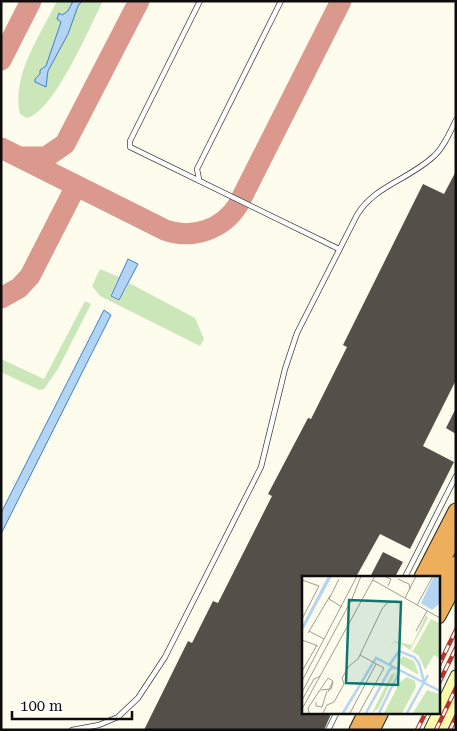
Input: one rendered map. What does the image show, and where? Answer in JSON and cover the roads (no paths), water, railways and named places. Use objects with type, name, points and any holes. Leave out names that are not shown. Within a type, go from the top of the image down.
[{"type":"highway","points":[[423,576],[456,511]]},
{"type":"highway","points":[[435,576],[456,534]]},
{"type":"highway","points":[[440,595],[456,564]]},
{"type":"highway","points":[[440,612],[456,582]]},
{"type":"highway","points":[[345,730],[353,714]]},
{"type":"highway","points":[[357,730],[365,714]]},
{"type":"highway","points":[[372,730],[380,714]]},
{"type":"highway","points":[[381,730],[389,714]]},
{"type":"main road","points":[[440,709],[456,676]]},
{"type":"main road","points":[[441,730],[456,699]]},
{"type":"main road","points":[[430,730],[438,714]]},
{"type":"lane","points":[[200,1],[129,144],[133,149],[186,176],[199,179],[339,249]]},
{"type":"lane","points":[[199,179],[197,169],[281,1]]},
{"type":"lane","points":[[72,730],[99,725],[118,717],[138,698],[165,656],[263,462],[285,369],[297,333],[339,249],[365,203],[435,156],[443,146],[456,120]]},
{"type":"lane","points":[[406,576],[456,476]]},
{"type":"lane","points":[[328,730],[335,714]]},
{"type":"water","points":[[73,1],[82,1],[78,6],[68,34],[48,71],[46,87],[35,82],[35,79],[40,74],[40,70],[46,66],[61,22],[57,19],[59,13],[62,15],[68,11]]},
{"type":"water","points":[[128,259],[138,264],[119,300],[111,296]]},
{"type":"water","points":[[104,310],[111,315],[1,534],[1,513]]},
{"type":"railway","points":[[440,663],[456,630]]},
{"type":"railway","points":[[440,681],[456,648]]},
{"type":"railway","points":[[436,730],[456,688]]},
{"type":"railway","points":[[417,730],[425,714]]},
{"type":"railway","points":[[450,730],[456,717]]}]
